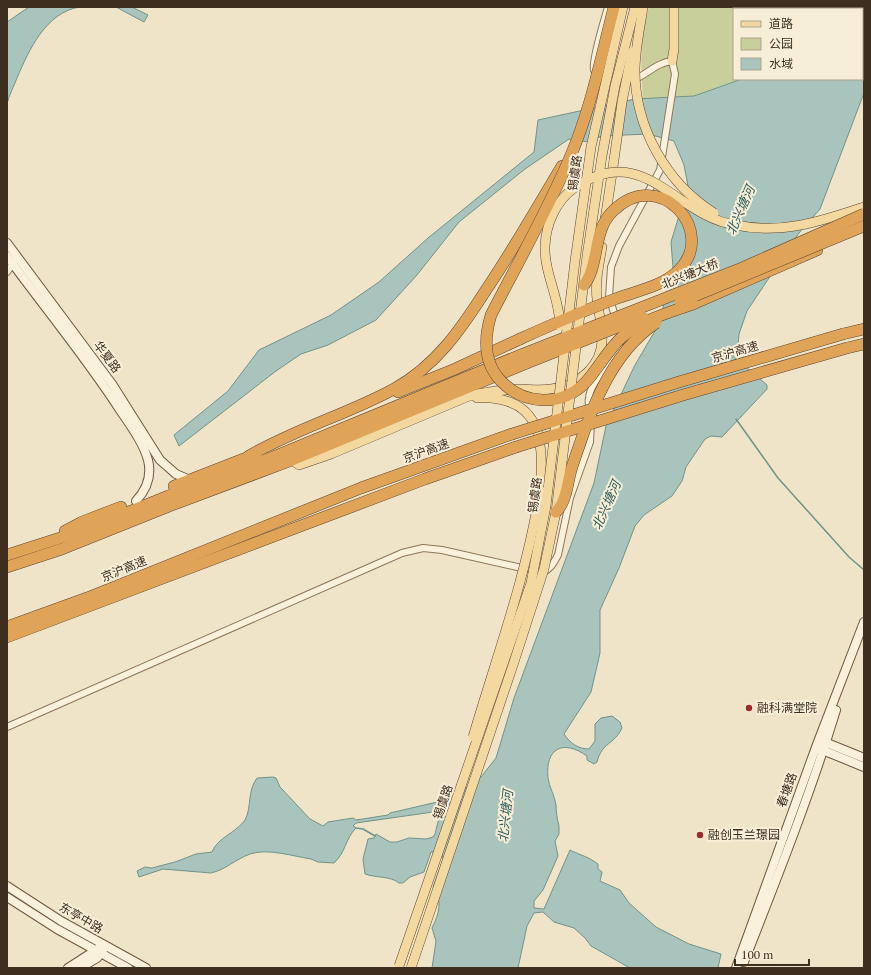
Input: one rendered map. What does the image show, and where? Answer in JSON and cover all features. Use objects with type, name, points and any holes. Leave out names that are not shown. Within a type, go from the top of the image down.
[{"type":"highway","points":[[614,7],[587,111],[575,143],[555,191],[491,315],[485,334],[486,350],[490,364],[500,380],[511,390],[525,398],[538,401],[550,401],[573,392],[585,383],[621,338],[638,325],[795,261],[864,227]]},
{"type":"highway","points":[[249,456],[302,429],[339,414],[395,388],[422,370],[443,351],[465,322],[507,260],[575,143]]},
{"type":"highway","points":[[339,414],[455,369],[609,301],[660,283],[678,270],[686,261],[691,237],[689,225],[682,212],[673,204],[662,198],[650,195],[638,196],[624,202],[612,211],[602,228],[596,245],[590,277],[584,285]]},
{"type":"highway","name":"北兴塘大桥","points":[[525,359],[742,268],[864,214]]},
{"type":"highway","name":"北兴塘大桥","points":[[525,359],[864,227]]},
{"type":"highway","points":[[556,512],[562,506],[571,469],[584,432],[598,399],[616,365],[629,346],[642,333],[658,322],[692,304]]},
{"type":"highway","name":"京沪高速","points":[[7,627],[87,598],[361,488],[512,434],[679,382],[864,329]]},
{"type":"highway","name":"京沪高速","points":[[7,637],[424,479],[516,447],[683,395],[864,344]]},
{"type":"highway","points":[[7,555],[82,530],[525,359]]},
{"type":"highway","points":[[7,567],[62,549],[172,505],[292,460],[525,359]]},
{"type":"highway","points":[[40,545],[82,522],[249,456],[330,427],[338,430]]},
{"type":"main road","name":"锡虞路","points":[[398,967],[531,583],[546,506],[562,361],[592,147],[623,7]]},
{"type":"main road","name":"锡虞路","points":[[411,968],[544,569],[556,512],[584,285],[602,156],[615,86],[635,7]]},
{"type":"main road","points":[[643,7],[636,54],[635,72],[638,105],[643,123],[662,161],[684,189],[708,210],[736,225]]},
{"type":"main road","points":[[292,460],[299,465],[331,454],[464,399],[491,391],[549,390],[565,387],[577,382],[587,374],[595,363],[603,336],[597,298],[597,279],[628,72],[643,7]]},
{"type":"main road","points":[[672,61],[674,49],[674,7]]},
{"type":"main road","points":[[562,361],[559,308],[545,248],[546,231],[551,217],[569,192],[594,177],[621,172],[635,174],[662,186],[704,214],[727,224],[769,230],[793,228],[864,207]]},
{"type":"main road","points":[[452,813],[484,698],[518,595],[529,553],[540,490],[543,459],[542,446],[535,425],[530,417],[504,400],[487,398],[464,399]]},
{"type":"street","points":[[7,727],[402,553],[423,548],[442,550],[540,572],[548,570],[554,563],[558,555],[570,498],[590,442],[592,429],[588,398],[592,388],[616,354],[620,344],[620,329],[609,297],[611,267],[619,246],[660,170],[675,74],[672,61],[662,62],[640,77],[629,82],[611,80],[596,73],[593,68],[594,59],[608,7]]},
{"type":"street","name":"华夏路","points":[[7,244],[15,261],[106,388],[139,440],[147,459],[149,471],[148,483],[144,493],[136,501]]},
{"type":"street","name":"华夏路","points":[[7,256],[15,261],[112,384],[160,460],[176,474],[190,480]]},
{"type":"street","points":[[7,272],[15,261]]},
{"type":"street","name":"春塘路","points":[[736,968],[758,929],[864,622]]},
{"type":"street","name":"春塘路","points":[[821,745],[864,630]]},
{"type":"street","points":[[821,745],[864,758]]},
{"type":"street","points":[[821,745],[864,767]]},
{"type":"street","name":"东亭中路","points":[[7,886],[61,921],[146,968]]},
{"type":"street","name":"东亭中路","points":[[7,896],[57,929],[128,968]]},
{"type":"street","points":[[68,968],[94,950],[105,946]]},
{"type":"street","points":[[80,968],[102,954],[105,946]]},
{"type":"street","name":"春塘路","points":[[742,968],[745,953]]},
{"type":"green space","points":[[649,7],[819,7],[733,8],[733,80],[739,80],[694,96],[643,99],[641,65],[642,41]]},
{"type":"water","points":[[29,7],[80,7],[68,10],[58,16],[48,24],[40,34],[27,56],[7,104],[7,22]]},
{"type":"water","points":[[116,7],[132,7],[148,15],[144,22]]},
{"type":"water","name":"北兴塘河","points":[[864,7],[864,93],[820,209],[799,233],[747,311],[739,334],[738,345],[733,356],[767,385],[767,389],[722,437],[711,436],[705,439],[686,467],[682,481],[672,496],[644,515],[635,526],[619,568],[600,610],[600,653],[591,692],[564,734],[575,745],[581,748],[589,749],[595,741],[595,724],[601,718],[612,716],[620,722],[622,728],[619,734],[605,747],[599,755],[597,762],[594,764],[587,760],[587,756],[570,748],[557,749],[549,760],[548,778],[555,802],[559,826],[559,834],[555,841],[558,856],[543,890],[534,901],[534,908],[544,909],[570,850],[598,864],[598,869],[602,872],[600,881],[620,890],[629,903],[656,927],[689,944],[721,954],[718,968],[630,968],[591,946],[574,928],[554,922],[543,912],[534,913],[527,926],[518,968],[432,968],[436,941],[432,928],[437,918],[439,908],[438,897],[433,887],[443,859],[442,855],[431,852],[424,872],[410,877],[403,883],[399,883],[388,878],[365,874],[363,859],[368,839],[374,838],[376,834],[390,842],[397,842],[409,838],[426,839],[433,837],[439,818],[437,813],[433,812],[356,823],[353,826],[356,828],[352,832],[338,859],[334,863],[318,862],[311,859],[272,852],[257,852],[250,854],[216,872],[211,873],[163,869],[139,877],[137,871],[145,867],[152,868],[175,862],[196,854],[212,852],[218,842],[245,820],[252,788],[257,778],[276,778],[280,787],[310,819],[323,826],[328,822],[353,818],[356,820],[388,815],[390,813],[450,799],[481,777],[496,758],[514,698],[594,483],[606,426],[635,365],[659,324],[673,267],[671,242],[688,186],[684,165],[674,141],[648,134],[602,136],[588,142],[569,139],[525,169],[459,222],[417,275],[376,320],[328,345],[301,354],[276,371],[179,446],[174,435],[228,391],[259,350],[331,315],[379,282],[428,238],[534,152],[538,120],[635,99],[694,96],[739,80],[863,80],[863,8],[818,8]]},
{"type":"waterway","points":[[736,419],[778,478],[849,557],[864,570]]},
{"type":"waterway","points":[[356,828],[363,829],[375,836]]},
{"type":"place","name":"融科满堂院","points":[[749,708]]},
{"type":"place","name":"融创玉兰璟园","points":[[700,835]]}]
